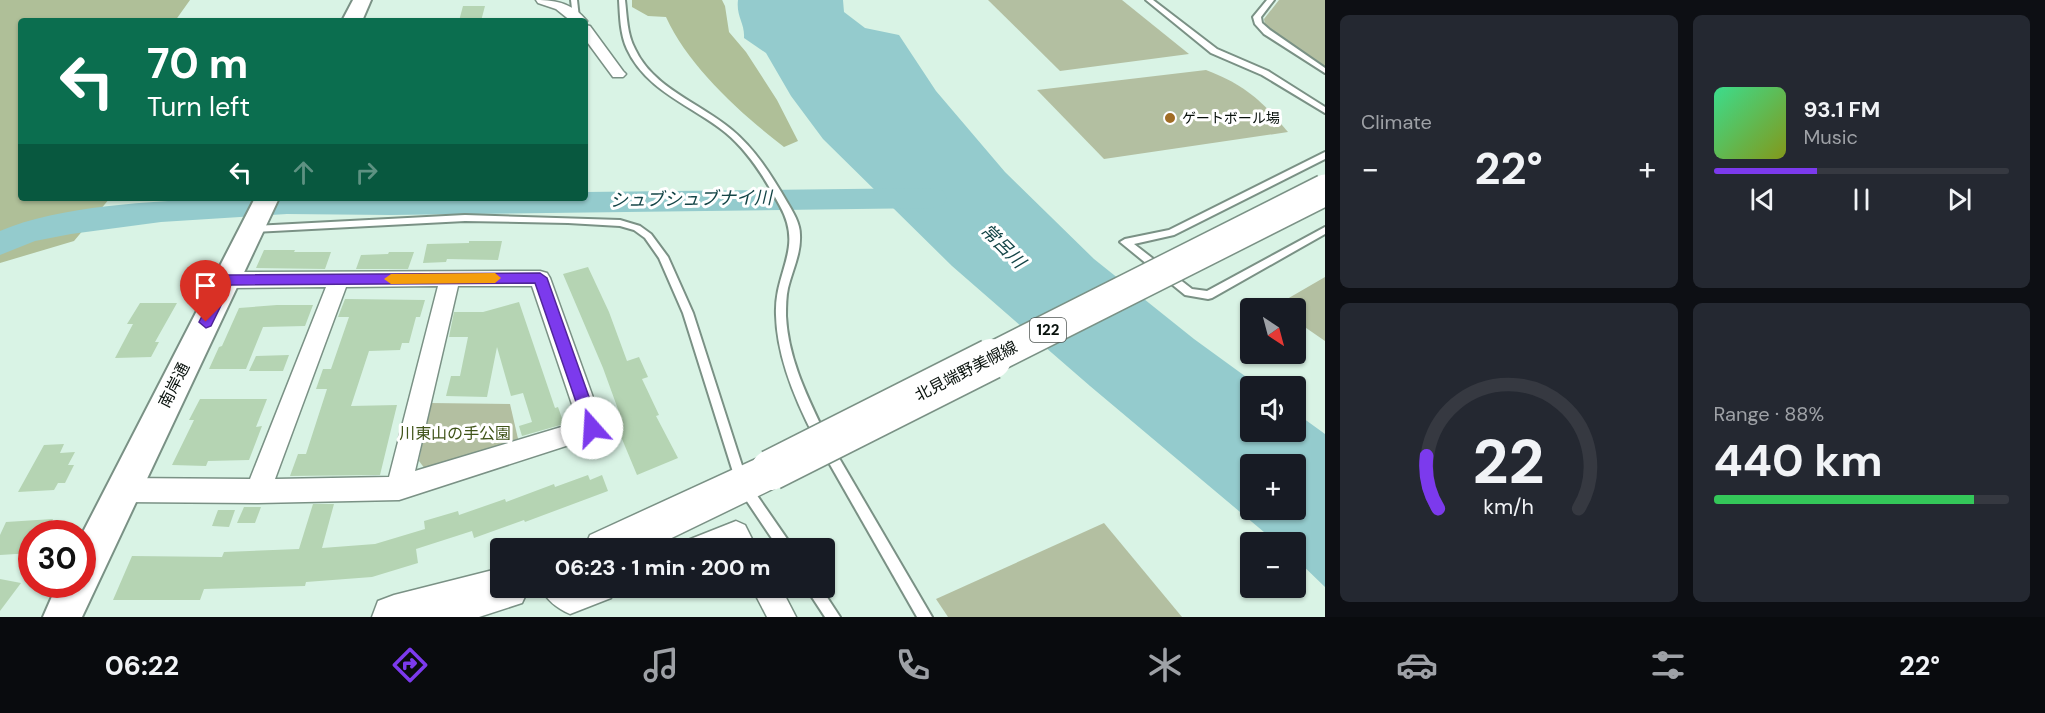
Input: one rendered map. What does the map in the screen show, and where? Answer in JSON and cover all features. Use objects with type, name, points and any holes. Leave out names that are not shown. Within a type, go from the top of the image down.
[{"type":"main road","points":[[353,18],[362,0]]},
{"type":"main road","name":"北見端野美幌線","points":[[628,538],[756,477],[1325,190]]},
{"type":"main road","name":"南岸通","points":[[96,544],[259,216]]},
{"type":"main road","points":[[394,617],[490,592]]},
{"type":"main road","points":[[62,617],[71,598]]},
{"type":"street","points":[[543,0],[561,6],[575,18]]},
{"type":"street","points":[[588,33],[618,74]]},
{"type":"street","points":[[399,488],[450,278]]},
{"type":"street","points":[[122,490],[258,491],[399,488],[592,428],[540,278],[227,280]]},
{"type":"street","points":[[258,491],[339,279]]},
{"type":"street","points":[[726,538],[736,534],[738,538]]},
{"type":"street","points":[[772,598],[782,617]]},
{"type":"lane","points":[[574,0],[579,18]]},
{"type":"lane","points":[[622,0],[625,30],[631,52],[646,73],[667,91],[725,128],[746,149],[767,177],[785,209],[795,231],[794,252],[781,300],[781,329],[809,419],[925,617]]},
{"type":"lane","points":[[1149,0],[1214,51],[1265,74],[1325,111]]},
{"type":"lane","points":[[1270,0],[1257,17],[1259,24],[1266,32],[1325,71]]},
{"type":"lane","points":[[1325,155],[1171,232],[1125,242],[1189,292],[1208,294],[1325,230]]},
{"type":"lane","points":[[259,216],[465,218],[620,223],[637,228],[648,236],[663,257],[781,538]]},
{"type":"lane","points":[[820,598],[833,617]]},
{"type":"green space","points":[[0,0],[190,0],[177,18],[18,18],[18,201],[107,201],[74,241],[0,263]]},
{"type":"green space","points":[[632,0],[722,0],[729,32],[746,52],[777,100],[798,141],[784,147],[751,120],[702,71],[666,17],[648,16],[632,7]]},
{"type":"green space","points":[[988,0],[1122,0],[1189,54],[1060,71]]},
{"type":"green space","points":[[1279,0],[1325,0],[1325,67],[1265,26],[1264,19]]},
{"type":"green space","name":"ゲートボール場","points":[[1206,70],[1252,95],[1288,132],[1104,159],[1037,90]]},
{"type":"green space","points":[[1325,277],[1325,341],[1306,328],[1306,298],[1289,298]]},
{"type":"green space","name":"川東山の手公園","points":[[430,403],[510,404],[519,443],[428,473],[419,461]]},
{"type":"green space","points":[[1104,523],[1182,617],[948,617],[936,599]]},
{"type":"water","name":"常呂川","points":[[738,0],[843,0],[844,12],[865,28],[899,35],[936,91],[1005,172],[1094,259],[1194,339],[1245,376],[1240,376],[1240,442],[1306,442],[1306,420],[1325,434],[1325,587],[1306,569],[1306,532],[1264,532],[1250,520],[1306,520],[1306,454],[1240,454],[1240,512],[952,266],[823,139],[791,96],[766,53],[744,38]]},
{"type":"building","points":[[463,6],[485,6],[482,18],[460,18]]},
{"type":"building","points":[[469,241],[502,241],[498,260],[447,259],[446,262],[423,263],[427,244],[469,243]]},
{"type":"building","points":[[264,250],[331,252],[325,269],[256,268]]},
{"type":"building","points":[[389,252],[414,252],[408,269],[356,269],[361,255],[388,254]]},
{"type":"building","points":[[588,267],[609,312],[627,361],[639,357],[648,377],[642,379],[659,415],[656,416],[678,458],[637,475],[612,415],[619,412],[603,368],[563,274]]},
{"type":"building","points":[[345,299],[425,300],[420,317],[416,317],[409,343],[402,343],[400,350],[369,351],[351,406],[397,405],[380,475],[290,476],[298,454],[306,454],[327,389],[316,389],[323,369],[331,369],[349,317],[338,317]]},
{"type":"building","points":[[519,302],[555,408],[558,407],[564,424],[522,436],[519,426],[532,422],[523,393],[511,396],[497,347],[487,397],[446,396],[451,376],[460,376],[468,337],[449,337],[454,312],[483,312]]},
{"type":"building","points":[[140,303],[177,303],[155,342],[159,342],[151,357],[115,358],[133,324],[127,324]]},
{"type":"building","points":[[313,305],[305,326],[263,327],[246,369],[209,369],[239,308]]},
{"type":"building","points":[[289,355],[283,371],[249,371],[256,356]]},
{"type":"building","points":[[200,399],[267,399],[256,427],[262,426],[249,460],[208,461],[206,466],[172,465],[194,420],[189,420]]},
{"type":"building","points":[[64,444],[60,453],[75,452],[68,465],[74,465],[65,483],[58,483],[54,490],[18,492],[44,445]]},
{"type":"building","points":[[588,475],[590,480],[602,475],[608,491],[474,538],[472,531],[416,549],[418,563],[372,577],[306,582],[305,586],[204,589],[200,600],[113,600],[132,556],[222,557],[224,552],[299,549],[313,504],[334,504],[322,548],[375,544],[425,529],[424,521],[458,511],[459,515],[505,499],[506,502],[554,484],[555,487]]},
{"type":"building","points":[[244,507],[261,507],[255,523],[237,523]]},
{"type":"building","points":[[218,510],[235,510],[229,527],[212,526]]},
{"type":"building","points":[[18,521],[18,554],[0,555],[0,535],[6,522]]},
{"type":"building","points":[[0,579],[18,582],[18,587],[0,611]]},
{"type":"waterway","name":"シュブシュブナイ川","points":[[0,244],[27,232],[71,223],[161,212],[287,204],[390,205],[932,198]]},
{"type":"slow traffic","points":[[391,279],[495,278]]},
{"type":"place","name":"ゲートボール場","points":[[1170,118]]},
{"type":"route","points":[[206,322],[227,280],[540,278],[592,428]]}]
